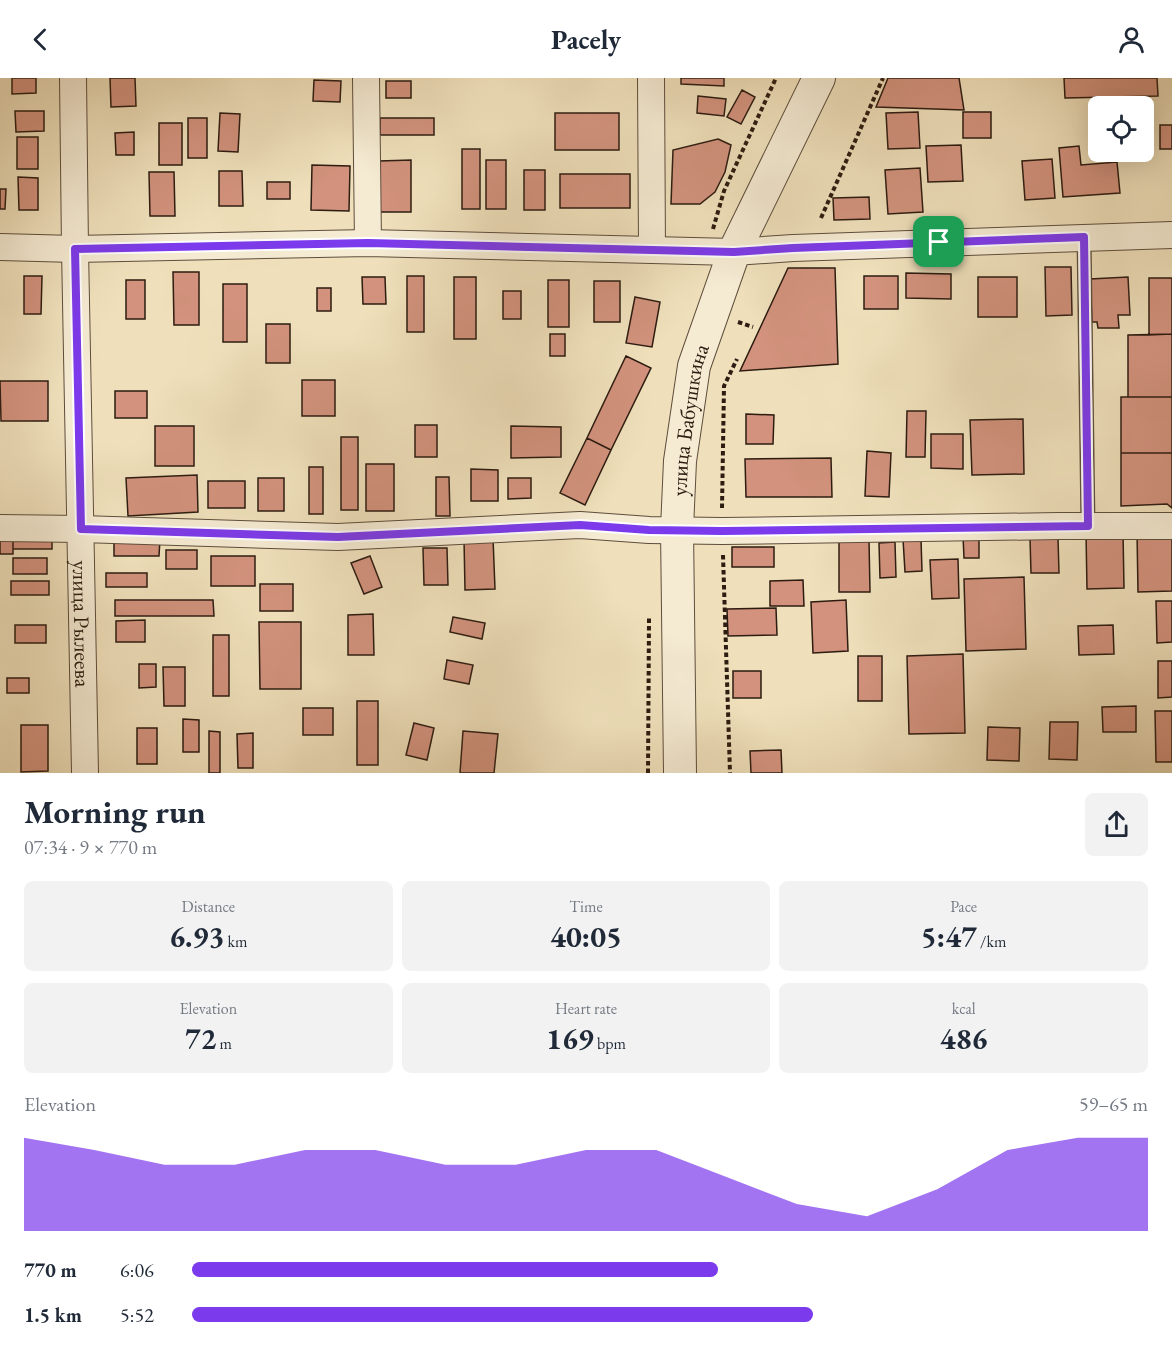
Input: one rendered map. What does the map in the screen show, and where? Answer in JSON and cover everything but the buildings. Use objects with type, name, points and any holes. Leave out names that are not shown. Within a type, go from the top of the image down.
[{"type":"street","name":"улица Рылеева","points":[[73,78],[85,773]]},
{"type":"street","points":[[366,78],[368,243]]},
{"type":"street","points":[[651,78],[652,249]]},
{"type":"street","name":"улица Бабушкина","points":[[680,773],[677,529],[680,461],[694,366],[734,252],[819,78]]},
{"type":"street","points":[[0,247],[75,249],[368,243],[734,252],[1172,235]]},
{"type":"street","points":[[0,528],[338,537],[580,525],[649,530],[722,531],[1172,526]]},
{"type":"lane","points":[[1084,237],[1088,526]]},
{"type":"path","points":[[820,218],[883,78]]},
{"type":"path","points":[[734,321],[753,327]]},
{"type":"path","points":[[730,773],[722,531],[724,386],[738,359]]},
{"type":"route","points":[[1084,237],[1088,526],[722,531],[649,530],[580,525],[338,537],[81,529],[75,249],[368,243],[734,252],[939,242],[1084,237]]}]
